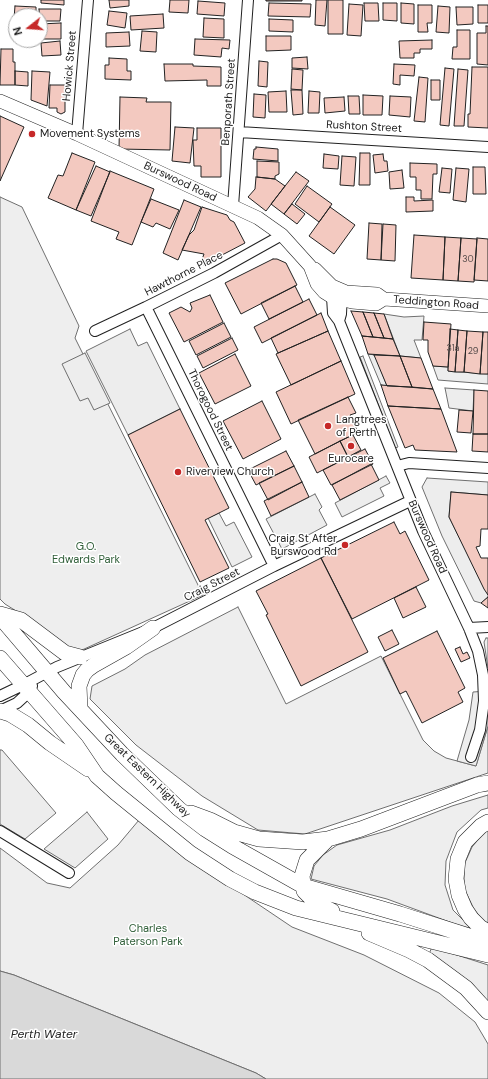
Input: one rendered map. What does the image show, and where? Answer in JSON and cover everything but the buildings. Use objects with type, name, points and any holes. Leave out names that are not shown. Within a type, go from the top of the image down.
[{"type":"highway","points":[[0,614],[21,620],[65,653],[80,657]]},
{"type":"highway","name":"Great Eastern Highway","points":[[0,617],[34,679],[97,776],[190,853],[230,879],[255,892],[296,908],[488,955]]},
{"type":"highway","points":[[80,709],[79,686],[83,675],[94,665],[126,647],[153,628]]},
{"type":"highway","name":"Great Eastern Highway","points":[[0,658],[34,679],[64,692],[122,754],[179,809],[205,829],[232,846],[303,886],[400,914],[488,942]]},
{"type":"highway","points":[[0,711],[10,714],[28,725],[50,743],[97,776]]},
{"type":"highway","points":[[179,809],[210,820],[234,832],[259,839],[303,842],[328,839],[361,829],[477,785],[488,783]]},
{"type":"highway","points":[[488,822],[481,826],[465,842],[458,859],[456,879],[459,895],[471,918],[488,932]]},
{"type":"highway","points":[[328,839],[307,860],[302,876],[304,891],[316,903],[348,920]]},
{"type":"highway","points":[[296,908],[387,940],[428,960],[466,988],[488,1012]]},
{"type":"main road","name":"Burswood Road","points":[[0,101],[77,134],[258,218],[282,235],[338,294]]},
{"type":"main road","name":"Teddington Road","points":[[338,294],[376,304],[384,299],[488,306]]},
{"type":"street","name":"Howick Street","points":[[77,134],[88,0]]},
{"type":"street","name":"Benporath Street","points":[[233,206],[248,0]]},
{"type":"street","name":"Rushton Street","points":[[239,132],[488,147]]},
{"type":"street","name":"Hawthorne Place","points":[[95,331],[214,273],[282,235]]},
{"type":"street","name":"Burswood Road","points":[[338,294],[342,314],[339,321],[410,501],[469,628],[482,664],[484,701],[480,730],[471,757]]},
{"type":"street","name":"Thorogood Street","points":[[146,307],[274,566]]},
{"type":"street","points":[[397,466],[409,462],[488,468]]},
{"type":"street","name":"Craig Street","points":[[34,679],[80,657],[153,628],[274,566],[410,501]]},
{"type":"street","points":[[469,628],[488,627]]},
{"type":"street","points":[[0,696],[34,679]]},
{"type":"street","points":[[0,711],[16,703],[34,679]]},
{"type":"street","points":[[0,831],[69,873]]},
{"type":"green space","name":"G.O. Edwards Park","points":[[0,197],[22,207],[79,326],[75,338],[203,595],[82,650],[71,650],[40,626],[5,604],[0,599]]},
{"type":"green space","points":[[238,607],[286,704],[381,656],[423,740],[434,751],[446,758],[476,766],[488,726],[488,773],[305,834],[258,830],[202,796],[136,745],[90,699],[92,686],[125,669],[145,655]]},
{"type":"green space","points":[[486,638],[488,638],[488,668],[484,642]]},
{"type":"green space","points":[[488,795],[488,808],[481,810],[457,832],[446,861],[445,885],[453,910],[474,931],[387,899],[311,879],[314,866],[323,855],[337,845],[390,830],[452,806]]},
{"type":"green space","name":"Charles Paterson Park","points":[[139,820],[182,853],[292,927],[364,955],[439,993],[475,1022],[488,1044],[488,1079],[266,1079],[256,1073],[14,975],[0,971],[0,848],[47,883],[70,888],[118,845]]},
{"type":"green space","points":[[488,829],[488,924],[482,920],[473,907],[464,888],[464,865],[472,847]]},
{"type":"green space","points":[[432,947],[488,965],[488,1004],[429,954]]},
{"type":"shaded area","points":[[384,314],[404,317],[424,316],[422,340],[414,340],[421,358],[400,356]]},
{"type":"shaded area","points":[[130,329],[138,346],[147,342],[180,409],[128,435],[86,351]]},
{"type":"shaded area","points":[[85,353],[110,403],[94,410],[88,398],[80,401],[62,364]]},
{"type":"shaded area","points":[[368,354],[375,355],[387,386],[381,385]]},
{"type":"shaded area","points":[[363,356],[398,447],[395,448],[360,357]]},
{"type":"shaded area","points":[[433,366],[448,367],[448,371],[488,374],[488,384],[438,380]]},
{"type":"shaded area","points":[[445,388],[474,390],[473,411],[449,408]]},
{"type":"shaded area","points":[[386,476],[390,483],[380,488],[384,496],[342,517],[335,503]]},
{"type":"shaded area","points":[[427,478],[488,482],[488,495],[451,492],[449,517],[488,594],[488,597],[481,603],[474,601],[442,536],[422,487]]},
{"type":"shaded area","points":[[315,494],[322,507],[319,510],[327,525],[282,549],[266,519]]},
{"type":"shaded area","points":[[219,513],[226,526],[234,522],[252,557],[232,567],[208,518]]},
{"type":"shaded area","points":[[488,691],[488,726],[476,766],[457,761],[469,720],[473,692]]},
{"type":"shaded area","points":[[0,750],[2,750],[56,813],[25,839],[0,824]]},
{"type":"shaded area","points":[[87,812],[108,839],[75,868],[44,849]]},
{"type":"water","name":"Perth Water","points":[[0,971],[14,975],[256,1073],[266,1079],[0,1079]]},
{"type":"place","name":"Movement Systems","points":[[32,134]]},
{"type":"place","name":"Langtrees of Perth","points":[[328,426]]},
{"type":"place","name":"Eurocare","points":[[351,446]]},
{"type":"place","name":"Riverview Church","points":[[178,472]]},
{"type":"place","name":"Craig St After Burswood Rd","points":[[345,545]]}]
